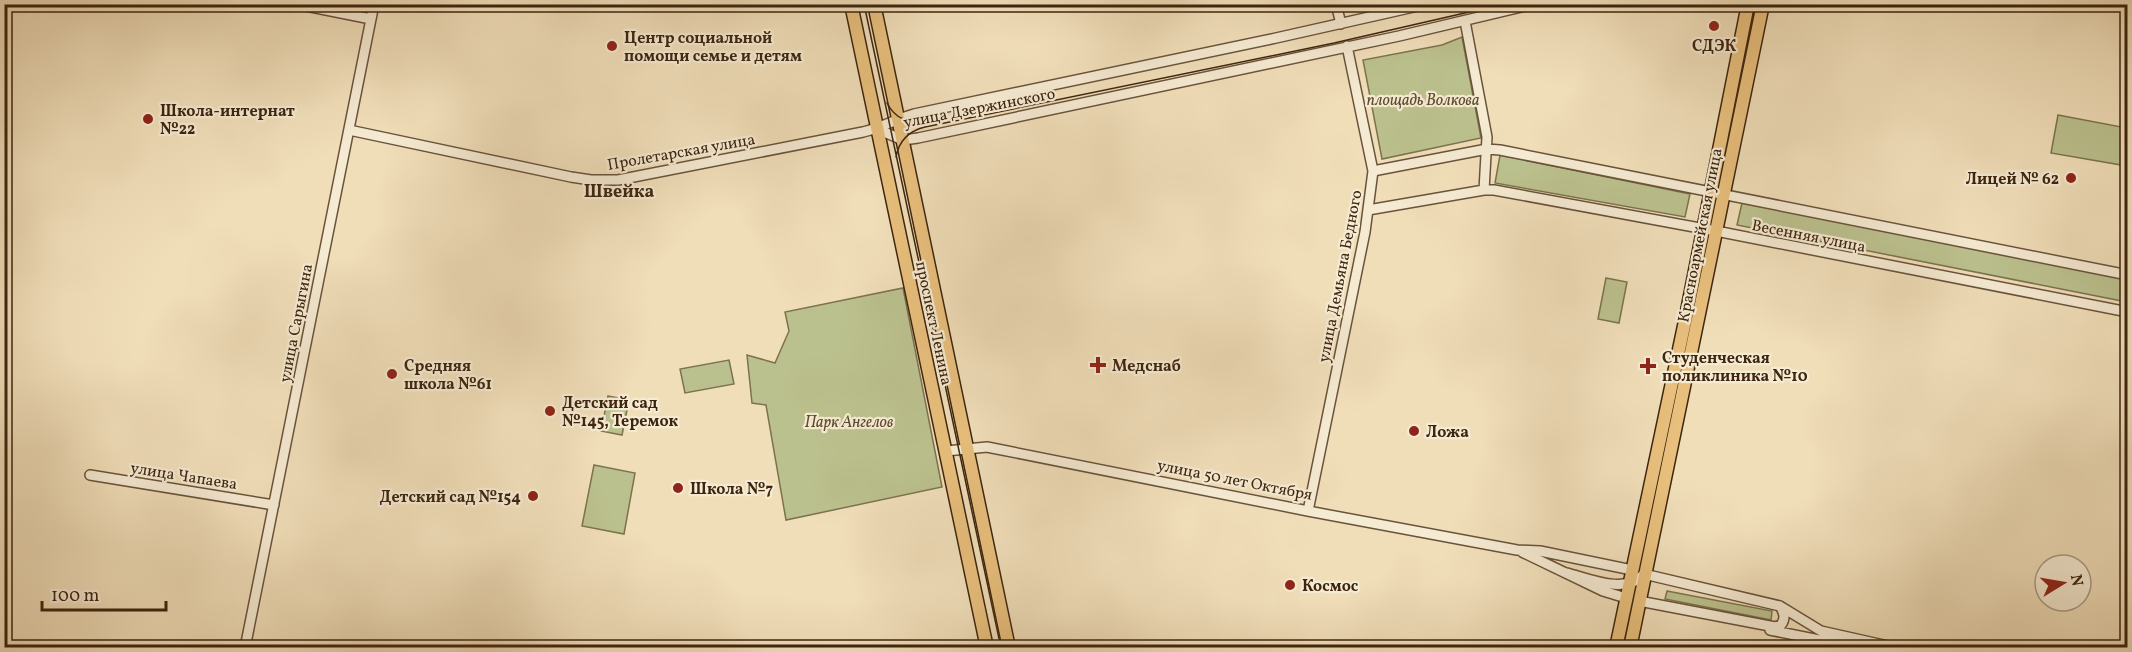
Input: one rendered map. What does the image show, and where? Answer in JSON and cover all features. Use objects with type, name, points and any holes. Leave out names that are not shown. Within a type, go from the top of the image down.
[{"type":"main road","name":"проспект Ленина","points":[[851,4],[987,648]]},
{"type":"main road","name":"проспект Ленина","points":[[874,4],[1009,648]]},
{"type":"main road","name":"Красноармейская улица","points":[[1617,648],[1748,4]]},
{"type":"main road","name":"Красноармейская улица","points":[[1630,648],[1763,4]]},
{"type":"main road","name":"улица 50 лет Октября","points":[[1632,570],[1644,574]]},
{"type":"main road","name":"улица 50 лет Октября","points":[[1626,598],[1639,601]]},
{"type":"street","points":[[296,4],[371,19]]},
{"type":"street","name":"улица Сарыгина","points":[[246,648],[374,4]]},
{"type":"street","points":[[1336,4],[1341,24]]},
{"type":"street","name":"улица Дзержинского","points":[[877,129],[898,118],[1427,4]]},
{"type":"street","name":"улица Дзержинского","points":[[877,129],[903,140],[1465,21],[1534,4]]},
{"type":"street","points":[[1465,21],[1487,136],[1484,190]]},
{"type":"street","name":"улица Демьяна Бедного","points":[[1308,511],[1368,210],[1373,171],[1347,46]]},
{"type":"street","name":"Пролетарская улица","points":[[349,130],[492,161],[591,180],[608,181],[877,129]]},
{"type":"street","name":"Весенняя улица","points":[[1373,171],[1487,149],[2127,275]]},
{"type":"street","name":"Весенняя улица","points":[[1368,210],[1484,190],[1716,231],[2127,312]]},
{"type":"street","name":"улица 50 лет Октября","points":[[946,451],[987,447],[1308,511],[1517,550],[1540,551],[1632,570]]},
{"type":"street","name":"улица Чапаева","points":[[90,475],[274,505]]},
{"type":"street","name":"улица 50 лет Октября","points":[[1517,550],[1603,591],[1626,598]]},
{"type":"street","points":[[1567,573],[1613,584],[1629,584],[1640,580],[1644,574]]},
{"type":"street","name":"улица 50 лет Октября","points":[[1644,574],[1780,606],[1821,631],[1897,648]]},
{"type":"street","name":"улица 50 лет Октября","points":[[1639,601],[1775,627],[1781,625],[1784,620],[1780,606]]},
{"type":"street","name":"улица 50 лет Октября","points":[[1748,623],[1762,628],[1859,648]]},
{"type":"green space","name":"площадь Волкова","points":[[1462,37],[1481,138],[1382,159],[1363,60],[1442,45]]},
{"type":"green space","points":[[2058,115],[2127,128],[2127,166],[2051,153]]},
{"type":"green space","points":[[1500,155],[1690,194],[1685,217],[1495,183]]},
{"type":"green space","points":[[1742,203],[2127,279],[2127,302],[1737,225]]},
{"type":"green space","points":[[1606,278],[1627,282],[1619,323],[1598,319]]},
{"type":"green space","name":"Парк Ангелов","points":[[903,288],[942,487],[786,520],[766,405],[752,403],[747,355],[775,363],[789,331],[785,312]]},
{"type":"green space","points":[[729,360],[734,384],[685,393],[680,369]]},
{"type":"green space","points":[[608,396],[629,400],[622,435],[601,431]]},
{"type":"green space","points":[[594,465],[635,473],[624,534],[582,526]]},
{"type":"green space","points":[[1667,591],[1772,611],[1771,620],[1665,599]]},
{"type":"tram line","points":[[864,4],[1001,648]]},
{"type":"tram line","points":[[896,157],[906,137],[925,127],[1334,43],[1504,4]]},
{"type":"tram line","points":[[887,103],[890,109],[902,118],[924,121]]},
{"type":"place","name":"СДЭК","points":[[1714,26]]},
{"type":"place","name":"Центр социальной помощи семье и детям","points":[[612,46]]},
{"type":"place","name":"Школа-интернат №22","points":[[148,119]]},
{"type":"place","name":"Лицей № 62","points":[[2071,178]]},
{"type":"place","name":"Медснаб","points":[[1098,365]]},
{"type":"place","name":"Студенческая поликлиника №10","points":[[1648,366]]},
{"type":"place","name":"Средняя школа №61","points":[[392,374]]},
{"type":"place","name":"Детский сад №145, Теремок","points":[[550,411]]},
{"type":"place","name":"Ложа","points":[[1414,431]]},
{"type":"place","name":"Школа №7","points":[[678,488]]},
{"type":"place","name":"Детский сад №154","points":[[533,496]]},
{"type":"place","name":"Космос","points":[[1290,585]]},
{"type":"district","name":"Швейка","points":[[619,191]]}]
